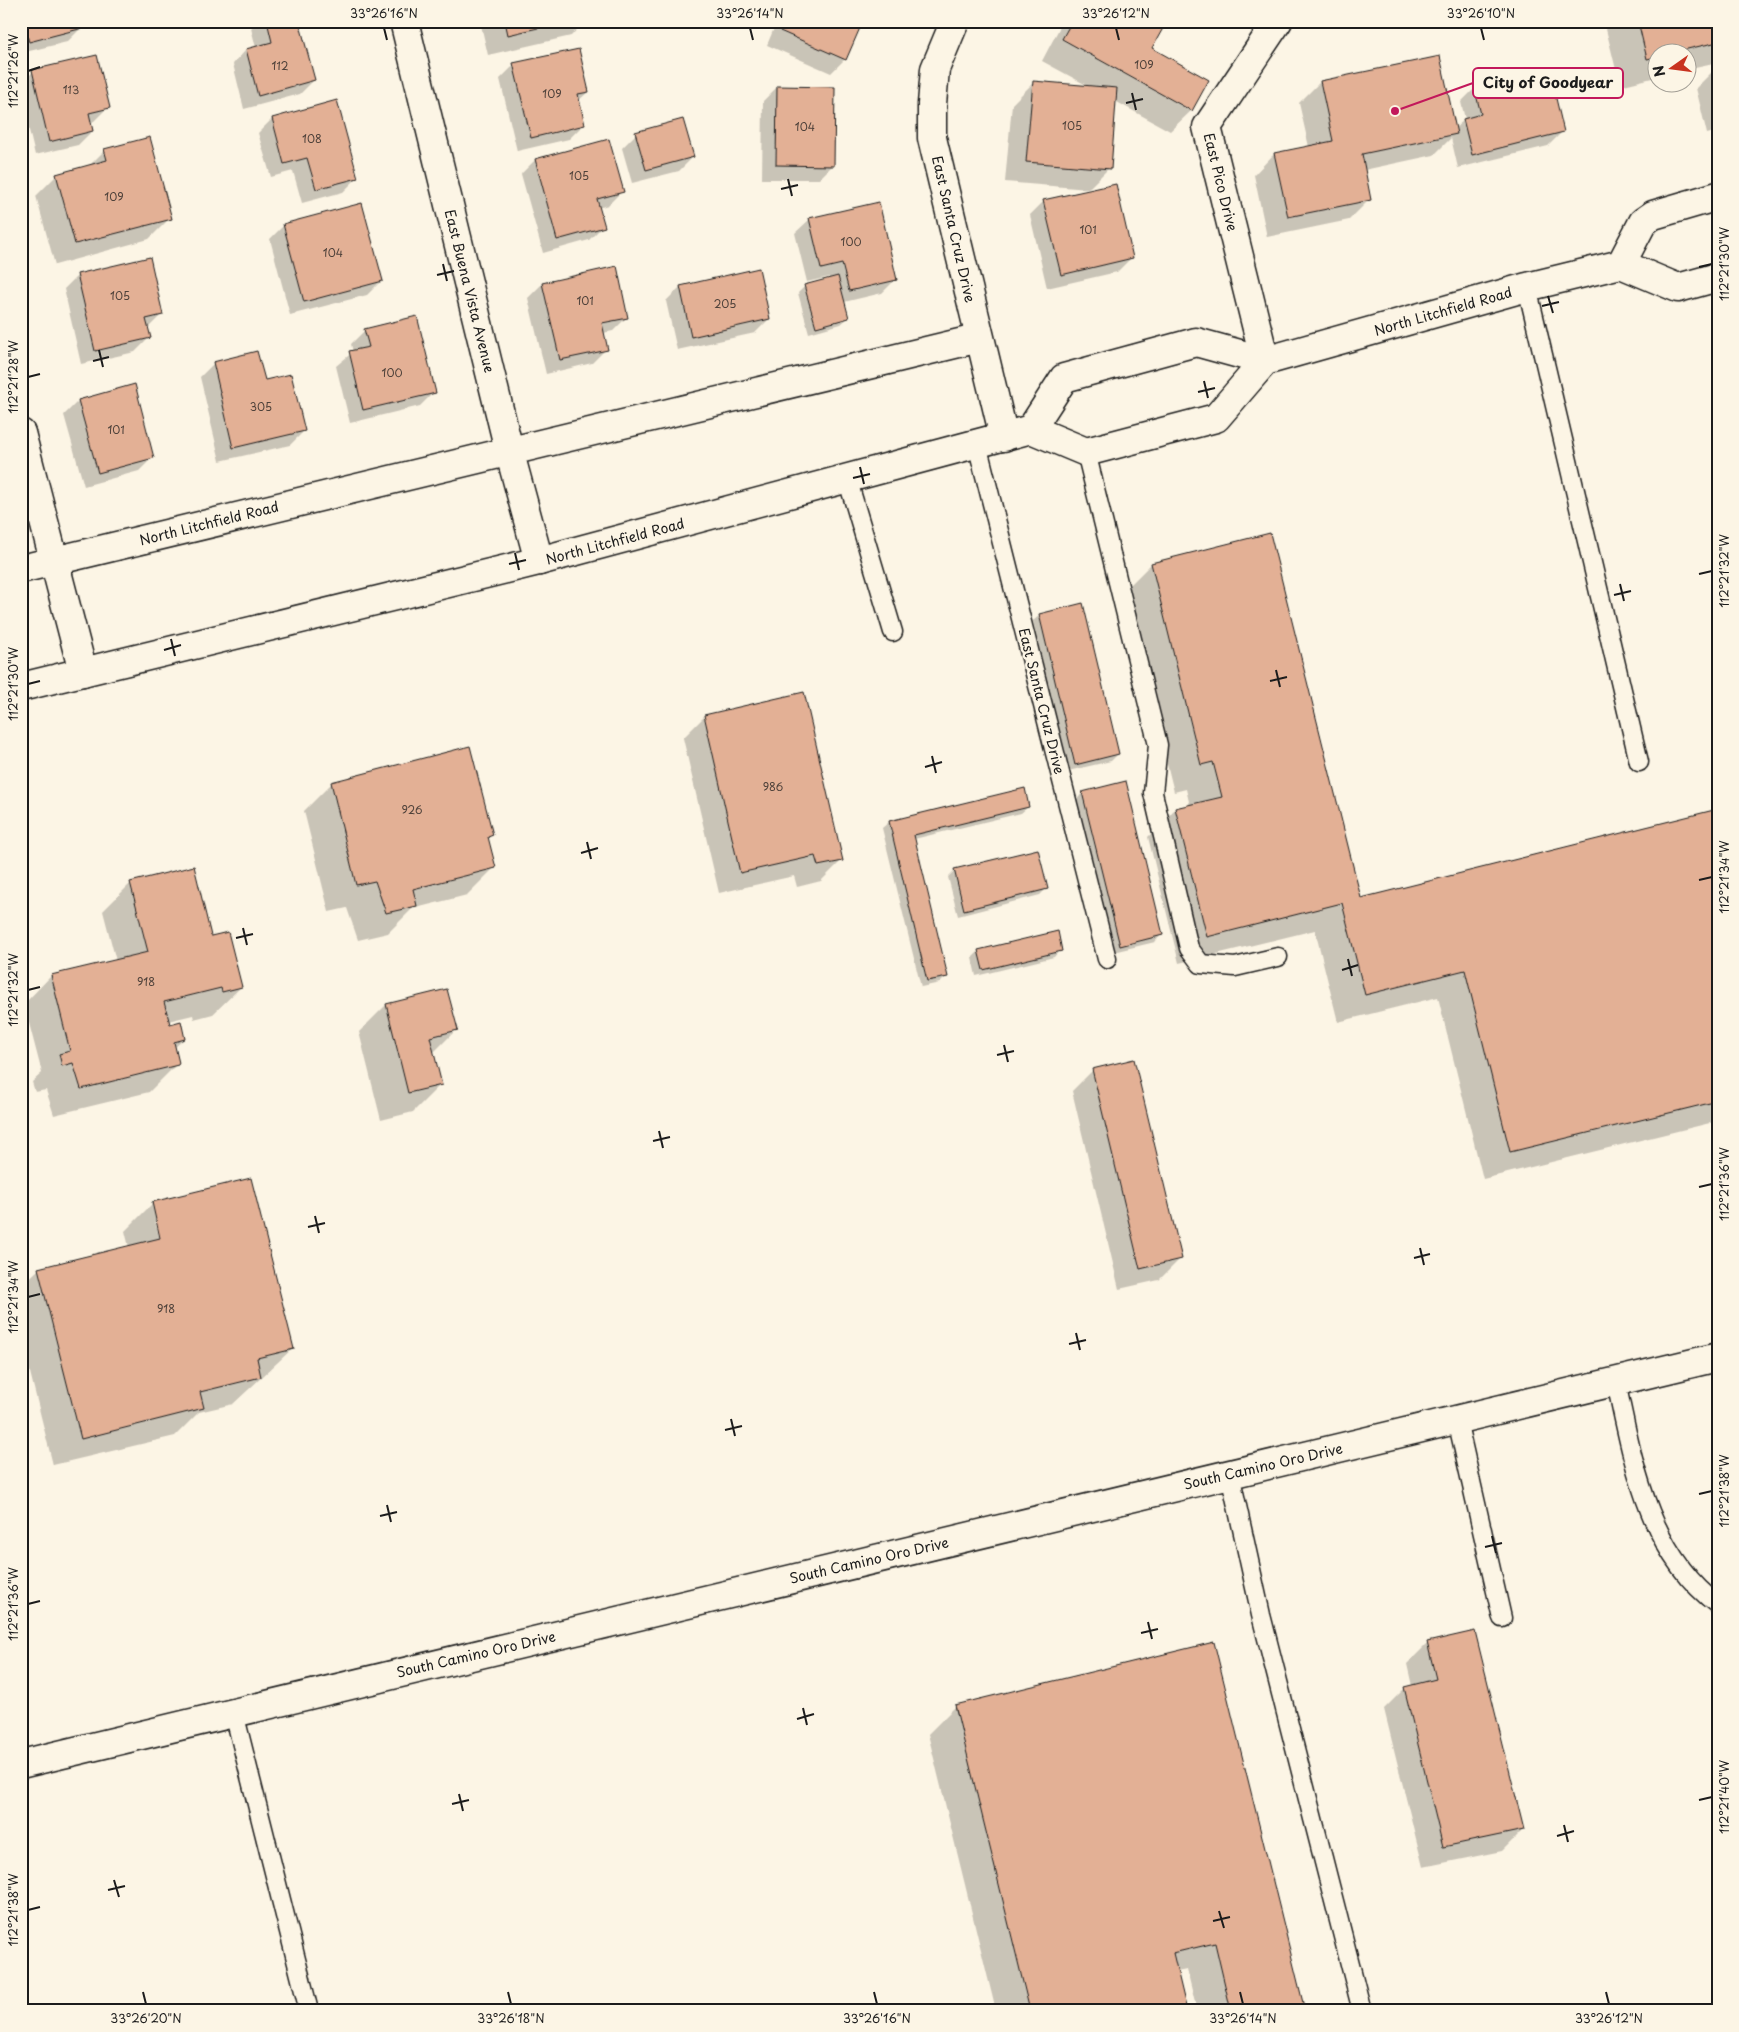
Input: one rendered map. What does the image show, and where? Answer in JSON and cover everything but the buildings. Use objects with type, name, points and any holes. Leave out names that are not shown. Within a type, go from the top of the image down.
[{"type":"street","name":"East Buena Vista Avenue","points":[[404,21],[509,450],[539,561]]},
{"type":"street","name":"East Santa Cruz Drive","points":[[955,21],[935,69],[932,138],[1004,437]]},
{"type":"street","name":"East Pico Drive","points":[[1264,361],[1207,127],[1278,21]]},
{"type":"street","points":[[1718,196],[1653,215],[1643,222],[1622,264],[1678,288],[1718,277]]},
{"type":"street","name":"North Litchfield Road","points":[[1264,361],[1526,287],[1622,264]]},
{"type":"street","name":"North Litchfield Road","points":[[21,569],[980,338]]},
{"type":"street","points":[[1196,342],[1264,361],[1216,418],[1086,452],[1031,429],[1064,378],[1196,342]]},
{"type":"street","name":"North Litchfield Road","points":[[21,687],[539,561],[1031,429]]},
{"type":"street","points":[[21,433],[83,672]]},
{"type":"street","name":"South Camino Oro Drive","points":[[21,1764],[1718,1357]]},
{"type":"lane","points":[[1526,287],[1639,762]]},
{"type":"lane","name":"East Santa Cruz Drive","points":[[977,444],[1107,959]]},
{"type":"lane","points":[[1086,452],[1158,745],[1154,793],[1189,948],[1201,964],[1234,967],[1278,957]]},
{"type":"lane","points":[[847,478],[894,632]]},
{"type":"lane","points":[[1616,1382],[1632,1457],[1651,1516],[1676,1562],[1708,1598],[1718,1605]]},
{"type":"lane","points":[[1457,1420],[1502,1618]]},
{"type":"lane","points":[[1230,1474],[1261,1615],[1362,2011]]},
{"type":"lane","points":[[234,1713],[309,2011]]},
{"type":"place","name":"City of Goodyear","points":[[1395,111]]}]
